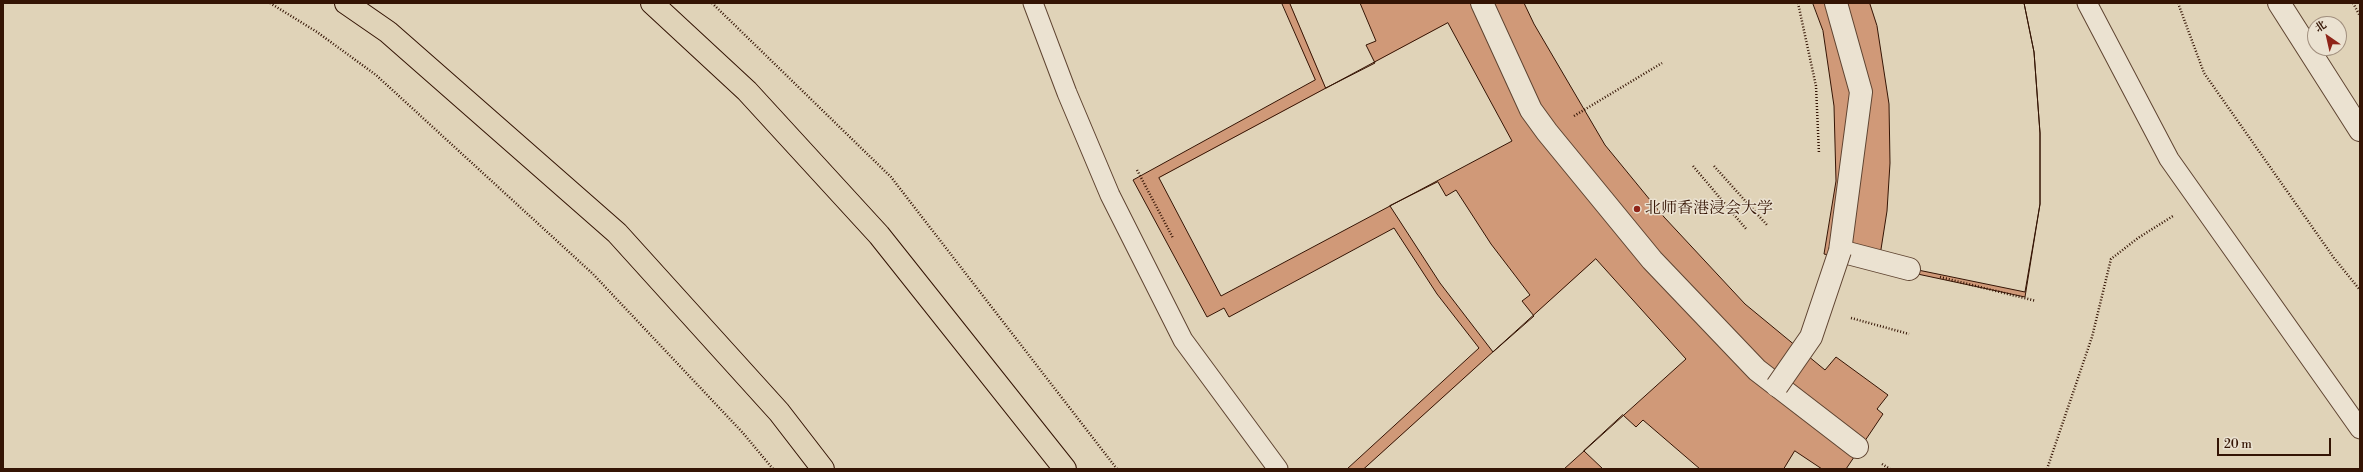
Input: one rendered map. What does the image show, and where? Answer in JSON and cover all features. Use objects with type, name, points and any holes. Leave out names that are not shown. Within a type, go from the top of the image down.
[{"type":"main road","points":[[346,3],[388,32],[616,233],[779,412],[824,469]]},
{"type":"main road","points":[[652,3],[747,91],[879,235],[1066,469]]},
{"type":"street","points":[[1482,3],[1531,110],[1547,132],[1652,260],[1757,370],[1857,447]]},
{"type":"street","points":[[1777,386],[1811,337],[1840,250],[1861,92],[1836,3]]},
{"type":"street","points":[[2279,3],[2360,130]]},
{"type":"street","points":[[1840,250],[1909,269]]},
{"type":"lane","points":[[1033,3],[1067,93],[1110,195],[1183,340],[1278,469]]},
{"type":"lane","points":[[2087,3],[2169,159],[2360,429]]},
{"type":"path","points":[[270,3],[317,32],[376,75],[593,274],[743,433],[773,469]]},
{"type":"path","points":[[712,3],[891,177],[1117,469]]},
{"type":"path","points":[[2178,3],[2204,73],[2334,258],[2360,290]]},
{"type":"path","points":[[2353,3],[2360,16]]},
{"type":"path","points":[[1547,132],[1662,63]]},
{"type":"path","points":[[1693,166],[1747,230]]},
{"type":"path","points":[[1714,166],[1767,225]]},
{"type":"path","points":[[1137,170],[1173,238]]},
{"type":"path","points":[[2047,469],[2092,337],[2111,259],[2138,238],[2198,200]]},
{"type":"path","points":[[1909,269],[2036,301]]},
{"type":"building","points":[[1282,3],[1524,3],[1534,24],[1605,145],[1664,217],[1745,304],[1825,370],[1836,357],[1888,395],[1877,409],[1883,414],[1846,469],[1347,469],[1479,348],[1437,294],[1394,228],[1229,317],[1224,308],[1207,317],[1133,180],[1315,80]]},
{"type":"building","points":[[1290,3],[1360,3],[1376,41],[1366,45],[1375,63],[1326,88]]},
{"type":"building","points":[[1813,3],[2024,3],[2034,52],[2040,133],[2040,204],[2025,297],[1824,254],[1836,181],[1834,106],[1823,31]]},
{"type":"building","points":[[1870,3],[2024,3],[2034,52],[2040,133],[2040,204],[2025,292],[1879,262],[1887,211],[1890,163],[1889,104],[1877,26]]},
{"type":"building","points":[[1448,23],[1512,141],[1221,296],[1159,178]]},
{"type":"building","points":[[1438,182],[1446,196],[1456,190],[1491,244],[1530,295],[1522,301],[1534,316],[1493,352],[1440,283],[1390,206]]},
{"type":"building","points":[[1596,259],[1686,359],[1564,469],[1364,469]]},
{"type":"building","points":[[1623,415],[1636,427],[1643,420],[1700,469],[1603,469],[1584,451]]},
{"type":"building","points":[[1795,451],[1822,469],[1784,469]]},
{"type":"place","name":"北师香港浸会大学","points":[[1637,209]]}]
